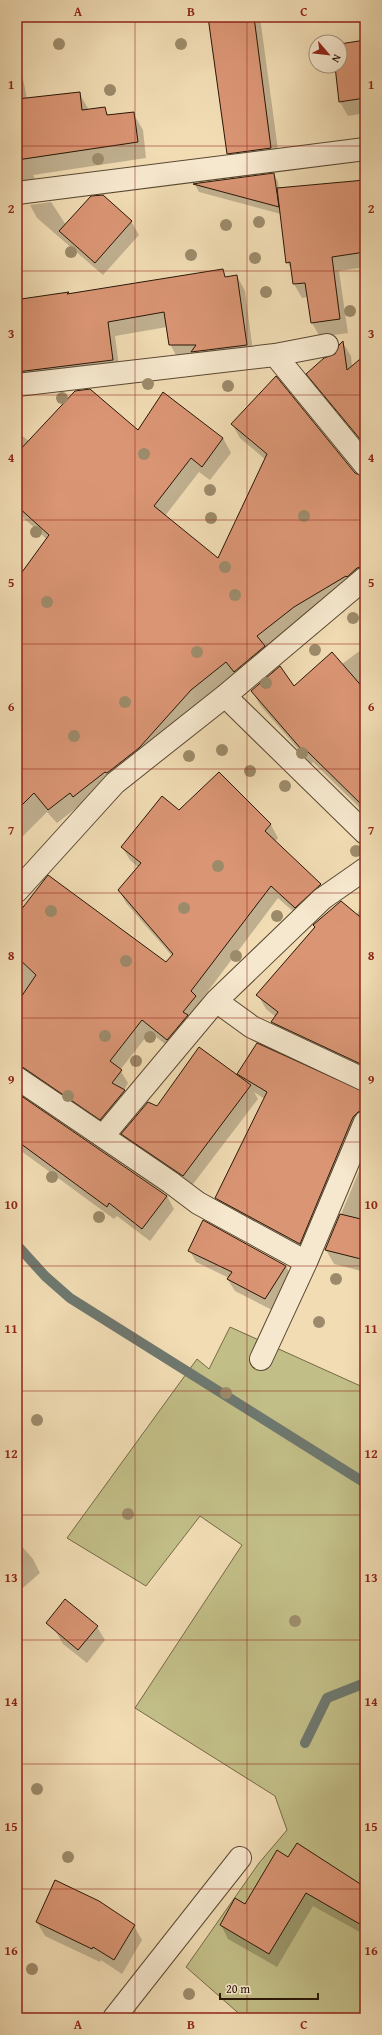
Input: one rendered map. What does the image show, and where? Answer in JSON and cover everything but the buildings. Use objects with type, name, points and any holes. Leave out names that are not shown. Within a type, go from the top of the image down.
[{"type":"street","points":[[17,193],[365,149]]},
{"type":"street","points":[[17,385],[275,355],[327,345]]},
{"type":"street","points":[[275,355],[365,465]]},
{"type":"street","points":[[17,891],[115,783],[225,696],[365,578]]},
{"type":"street","points":[[225,696],[365,833]]},
{"type":"street","points":[[103,1136],[216,1001],[322,899],[365,869]]},
{"type":"street","points":[[216,1001],[252,1027],[365,1080]]},
{"type":"street","points":[[17,1078],[170,1182],[198,1203],[306,1262]]},
{"type":"street","points":[[261,1358],[306,1262],[365,1122]]},
{"type":"street","points":[[114,2018],[240,1858]]},
{"type":"shaded area","points":[[230,1327],[365,1388],[365,2018],[244,2018],[186,1967],[259,1863],[287,1830],[275,1796],[135,1708],[242,1545],[200,1516],[146,1586],[67,1538],[197,1359],[209,1369]]},
{"type":"waterway","points":[[17,1245],[45,1276],[70,1298],[365,1483]]},
{"type":"waterway","points":[[305,1743],[327,1698],[365,1683]]}]
